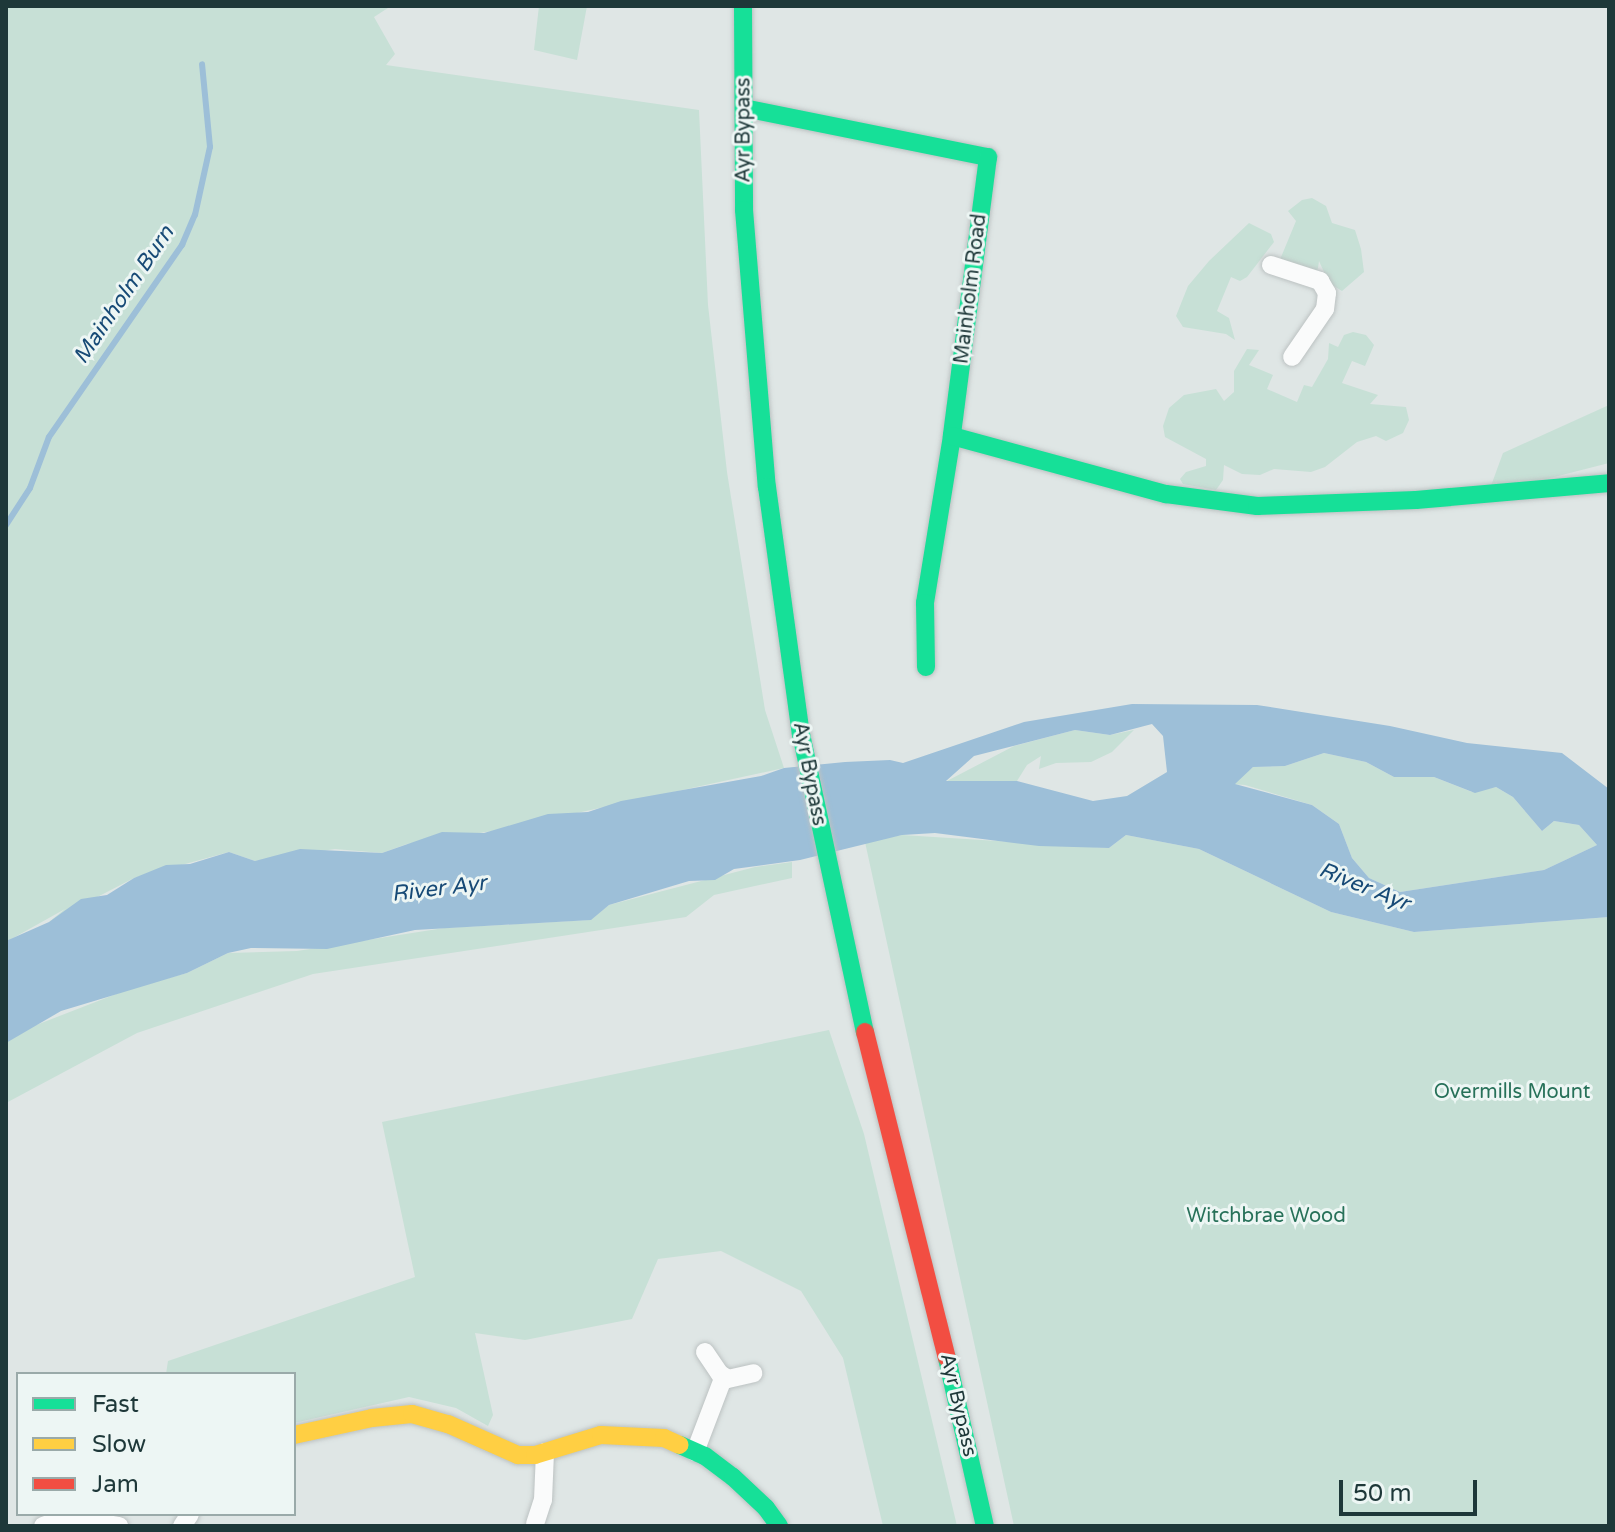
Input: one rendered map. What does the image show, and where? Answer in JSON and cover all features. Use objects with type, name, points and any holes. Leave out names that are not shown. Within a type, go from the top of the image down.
[{"type":"main road","name":"Ayr Bypass","points":[[743,6],[744,210],[766,472],[801,734],[835,901],[952,1377],[985,1526]]},
{"type":"main road","name":"Mainholm Road","points":[[744,108],[988,157],[952,436],[925,603],[926,667]]},
{"type":"main road","points":[[952,436],[1166,494],[1257,506],[1416,500],[1609,483]]},
{"type":"main road","points":[[296,1435],[372,1418],[412,1414],[448,1424],[518,1455],[545,1452],[601,1435],[664,1438],[695,1452],[733,1477],[766,1508],[779,1526]]},
{"type":"street","points":[[1271,265],[1320,281],[1327,293],[1325,309],[1292,357]]},
{"type":"street","points":[[705,1352],[728,1379],[753,1373]]},
{"type":"street","points":[[695,1452],[724,1376]]},
{"type":"street","points":[[535,1524],[543,1500],[545,1452]]},
{"type":"street","points":[[43,1526],[68,1517],[119,1526]]},
{"type":"green space","points":[[6,6],[391,6],[374,17],[395,54],[386,65],[699,110],[708,305],[727,472],[765,710],[784,768],[499,830],[407,844],[382,853],[335,849],[255,861],[229,852],[134,878],[49,922],[65,909],[6,942]]},
{"type":"green space","points":[[539,6],[587,6],[577,60],[534,50]]},
{"type":"green space","points":[[1312,198],[1326,206],[1332,223],[1355,230],[1364,272],[1342,291],[1329,283],[1319,261],[1315,288],[1279,262],[1296,221],[1288,211],[1302,200]]},
{"type":"green space","points":[[1249,223],[1271,234],[1274,242],[1247,277],[1240,281],[1231,277],[1217,311],[1229,318],[1235,340],[1226,334],[1183,327],[1176,316],[1188,286]]},
{"type":"green space","points":[[1353,332],[1366,335],[1374,345],[1365,366],[1352,361],[1342,383],[1378,395],[1370,404],[1406,407],[1409,420],[1403,433],[1386,441],[1376,436],[1357,442],[1325,467],[1311,472],[1274,469],[1260,475],[1242,474],[1224,465],[1223,480],[1216,490],[1183,484],[1180,479],[1186,472],[1206,466],[1206,459],[1165,437],[1163,426],[1169,408],[1184,395],[1216,389],[1224,401],[1234,392],[1234,371],[1247,349],[1259,350],[1249,365],[1273,375],[1267,389],[1297,402],[1304,385],[1312,387],[1328,359],[1329,343],[1338,347],[1344,335]]},
{"type":"green space","points":[[1609,405],[1609,463],[1488,494],[1503,453]]},
{"type":"green space","points":[[1075,730],[1110,735],[1134,730],[1112,752],[1091,762],[1056,763],[1039,769],[1041,756],[1027,765],[1017,781],[945,782],[1014,746]]},
{"type":"green space","points":[[1324,753],[1366,762],[1394,777],[1434,777],[1472,792],[1496,787],[1513,797],[1542,831],[1554,821],[1579,825],[1597,845],[1544,870],[1400,892],[1369,878],[1352,858],[1339,824],[1312,805],[1245,785],[1231,784],[1253,767],[1285,766]]},
{"type":"green space","name":"Witchbrae Wood","points":[[902,835],[1109,848],[1126,835],[1199,849],[1331,912],[1414,932],[1609,917],[1609,1526],[1014,1526],[865,842]]},
{"type":"green space","points":[[792,862],[792,878],[714,895],[686,917],[313,974],[137,1033],[6,1103],[6,1041],[26,1029],[129,989],[187,973],[228,953],[297,951],[444,928],[590,920],[609,905],[755,867]]},
{"type":"green space","points":[[829,1030],[864,1134],[957,1526],[883,1526],[843,1358],[801,1291],[721,1251],[658,1259],[632,1319],[525,1340],[475,1333],[493,1415],[488,1426],[456,1408],[409,1397],[296,1423],[296,1372],[166,1372],[168,1361],[415,1277],[382,1122]]},
{"type":"water","name":"River Ayr","points":[[1132,704],[1257,705],[1390,726],[1467,743],[1562,753],[1609,789],[1609,917],[1414,932],[1331,912],[1199,849],[1126,835],[1109,848],[1039,846],[935,833],[902,835],[800,860],[734,869],[715,880],[689,881],[609,905],[591,920],[415,930],[327,949],[251,948],[228,953],[187,973],[61,1011],[6,1043],[6,941],[49,922],[81,899],[107,895],[134,878],[166,865],[190,864],[229,852],[255,861],[300,849],[382,853],[442,832],[484,833],[548,814],[588,812],[621,801],[761,776],[784,768],[890,760],[903,763],[1024,722]],"holes":[[[1152,724],[1163,736],[1167,772],[1127,796],[1093,801],[1017,781],[946,781],[974,756],[1075,730],[1110,735]],[[1324,753],[1366,762],[1394,777],[1434,777],[1475,793],[1496,787],[1513,797],[1542,831],[1554,821],[1579,825],[1597,845],[1544,870],[1400,892],[1369,878],[1352,858],[1339,824],[1312,805],[1235,784],[1253,767],[1285,766]]]},
{"type":"waterway","name":"Mainholm Burn","points":[[6,525],[30,488],[49,437],[182,245],[195,215],[210,147],[202,64]]},
{"type":"traffic: fast","points":[[743,6],[744,210],[767,487],[801,734],[865,1032]]},
{"type":"traffic: fast","points":[[744,108],[988,157],[952,436],[925,603],[926,667]]},
{"type":"traffic: fast","points":[[952,436],[1166,494],[1257,506],[1416,500],[1609,483]]},
{"type":"traffic: fast","points":[[947,1358],[985,1526]]},
{"type":"traffic: fast","points":[[680,1445],[705,1456],[733,1477],[766,1508],[779,1526]]},
{"type":"traffic: slow","points":[[296,1435],[372,1418],[412,1414],[448,1424],[518,1455],[535,1455],[601,1435],[664,1438],[680,1445]]},
{"type":"traffic: jam","points":[[865,1032],[947,1358]]},
{"type":"park label","name":"Overmills Mount","points":[[1512,1092]]}]
